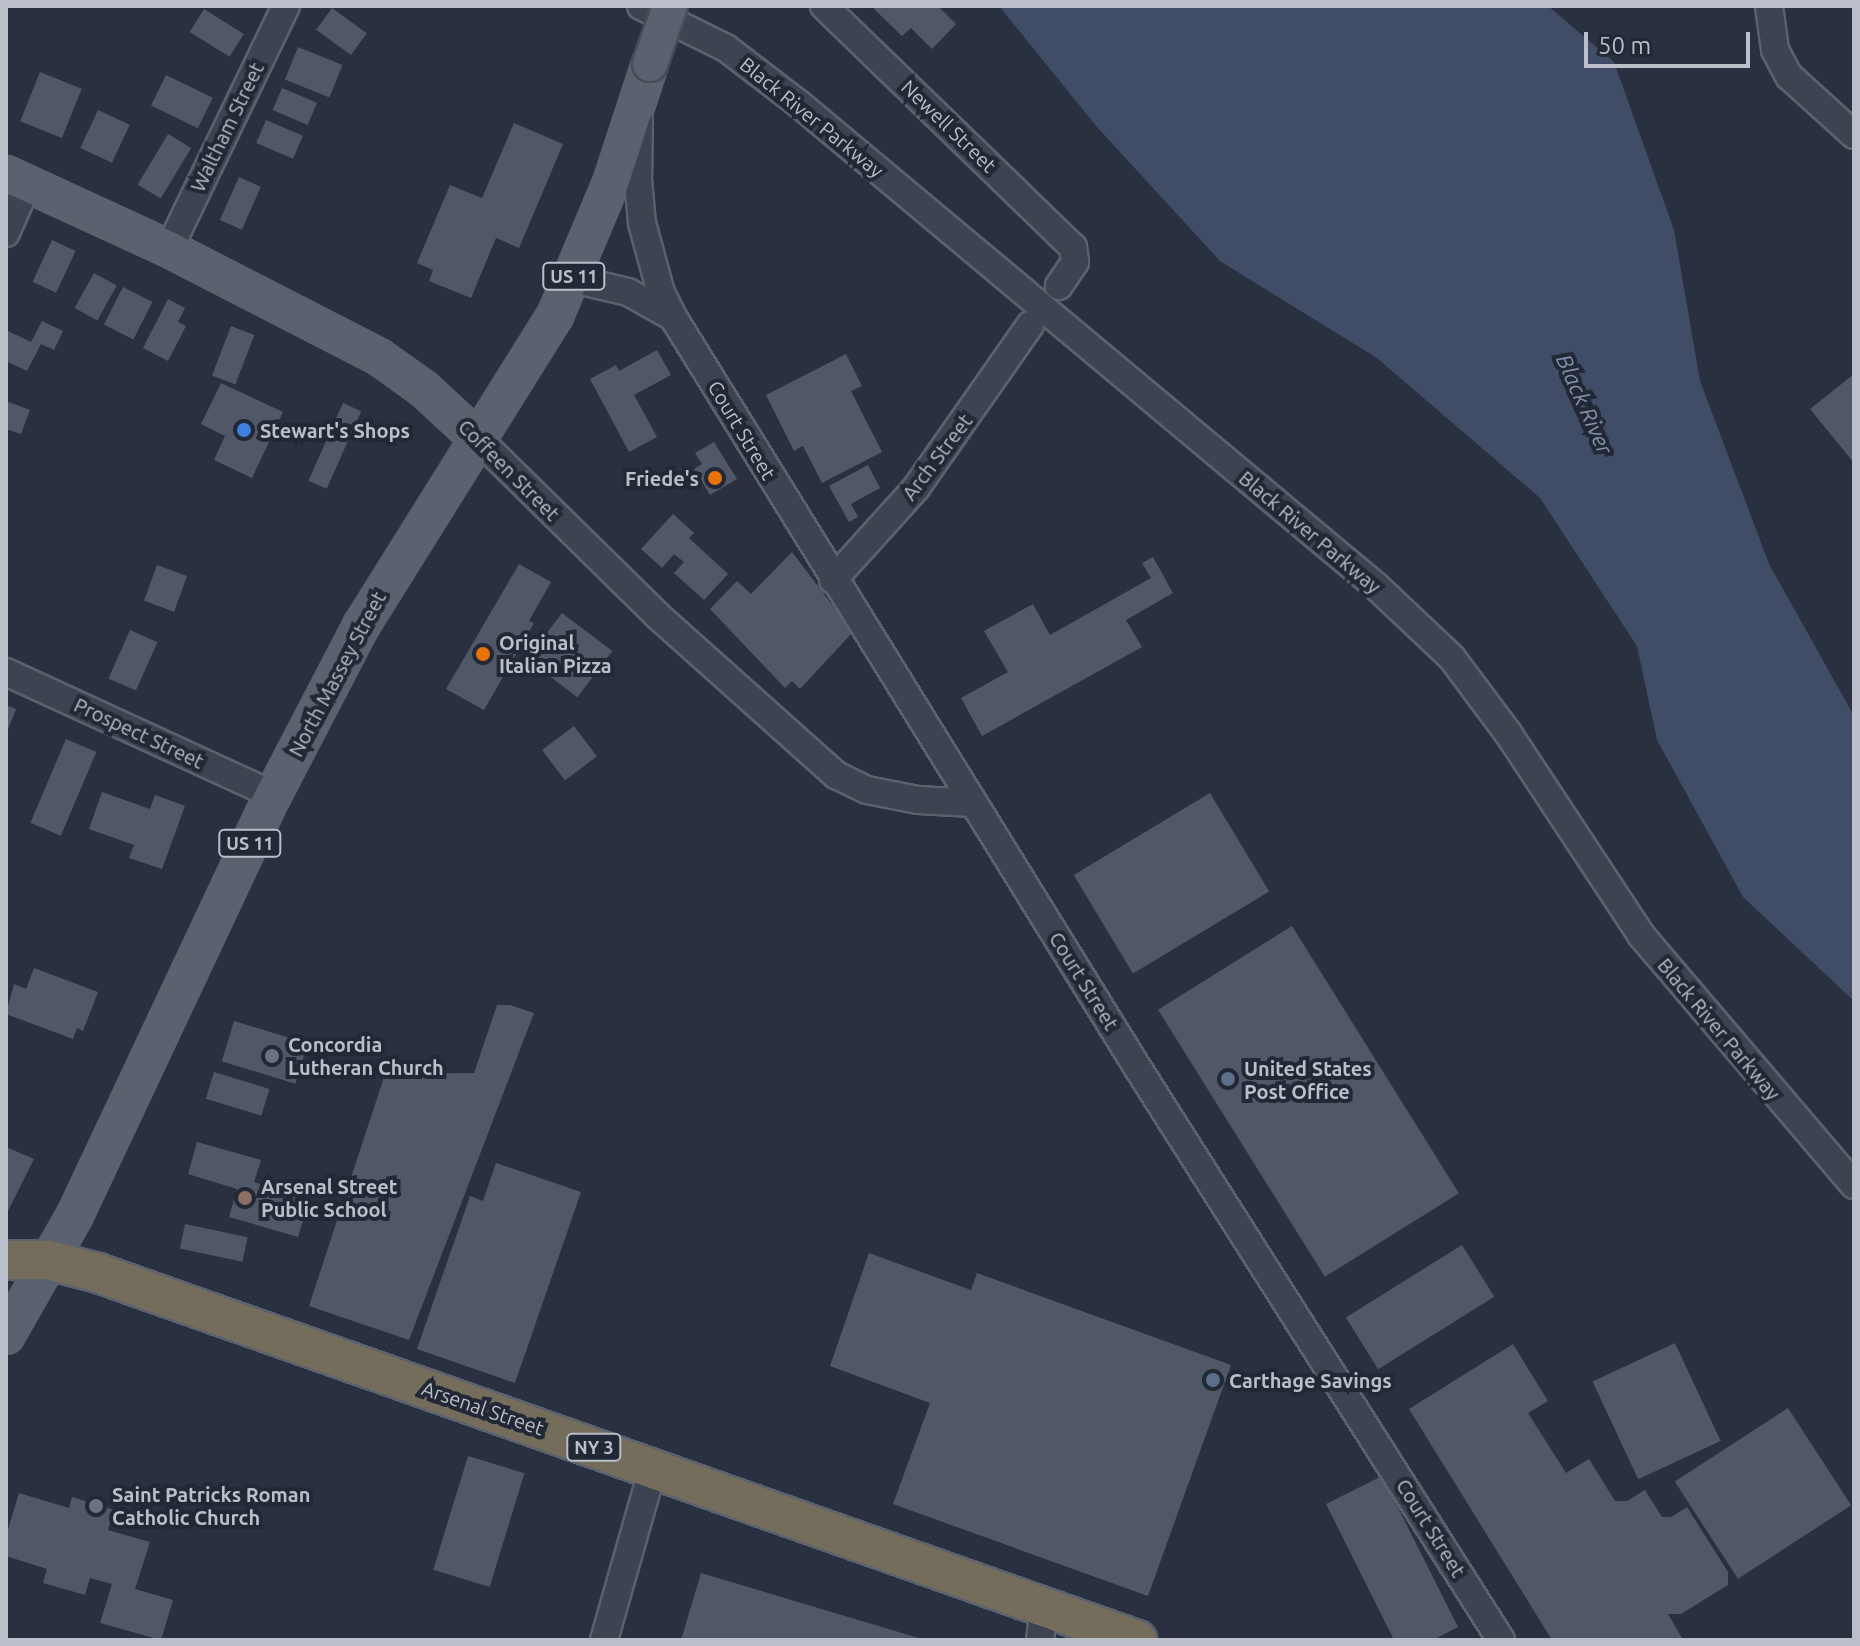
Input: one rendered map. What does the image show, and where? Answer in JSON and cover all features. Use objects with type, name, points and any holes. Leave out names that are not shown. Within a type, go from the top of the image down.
[{"type":"highway","name":"Arsenal Street","points":[[6,1260],[48,1260],[272,1333],[653,1468],[1042,1623],[1137,1640]]},
{"type":"main road","name":"US 11","points":[[640,98],[670,6]]},
{"type":"main road","name":"North Massey Street","points":[[48,1260],[75,1215],[273,795],[361,626],[555,316],[611,183],[640,98]]},
{"type":"main road","name":"Coffeen Street","points":[[17,179],[169,249],[379,357],[424,389],[477,438]]},
{"type":"main road","name":"US 11","points":[[6,1336],[48,1260]]},
{"type":"street","name":"Waltham Street","points":[[169,249],[286,6]]},
{"type":"street","name":"Black River Parkway","points":[[641,6],[726,48],[799,104],[1377,587],[1452,658],[1508,733],[1641,935],[1854,1185]]},
{"type":"street","name":"Newell Street","points":[[824,6],[1073,247],[1075,262],[1059,286]]},
{"type":"street","points":[[1769,6],[1775,50],[1789,76],[1854,135]]},
{"type":"street","name":"Court Street","points":[[640,98],[638,180],[642,223],[661,293],[673,317],[833,580],[1495,1637]]},
{"type":"street","points":[[6,233],[17,179]]},
{"type":"street","name":"Court Street","points":[[573,279],[628,292],[673,317]]},
{"type":"street","name":"Arch Street","points":[[833,580],[916,488],[1030,325]]},
{"type":"street","name":"Coffeen Street","points":[[477,438],[658,616],[836,775],[867,790],[918,800],[973,803]]},
{"type":"street","name":"Prospect Street","points":[[6,672],[273,795]]},
{"type":"street","points":[[604,1640],[653,1468]]},
{"type":"water","name":"Black River","points":[[999,6],[1548,6],[1614,62],[1674,230],[1700,381],[1769,564],[1854,716],[1854,1001],[1743,897],[1657,740],[1637,646],[1540,498],[1377,358],[1220,261],[1097,127]]},
{"type":"building","points":[[877,6],[938,6],[956,24],[932,49],[911,28],[902,36],[874,9]]},
{"type":"building","points":[[332,8],[367,33],[351,55],[316,30]]},
{"type":"building","points":[[204,9],[244,34],[230,57],[190,32]]},
{"type":"building","points":[[298,47],[343,65],[329,97],[285,79]]},
{"type":"building","points":[[40,72],[82,89],[62,138],[20,121]]},
{"type":"building","points":[[166,75],[213,98],[198,128],[151,106]]},
{"type":"building","points":[[282,88],[317,103],[308,125],[273,110]]},
{"type":"building","points":[[98,110],[130,125],[112,163],[80,148]]},
{"type":"building","points":[[266,120],[303,136],[293,159],[256,143]]},
{"type":"building","points":[[514,123],[563,144],[519,248],[496,238],[471,298],[429,281],[433,270],[417,263],[450,185],[482,198]]},
{"type":"building","points":[[168,134],[191,148],[161,198],[138,185]]},
{"type":"building","points":[[239,177],[261,187],[242,230],[220,220]]},
{"type":"building","points":[[52,240],[76,251],[56,293],[33,282]]},
{"type":"building","points":[[94,273],[117,286],[97,321],[75,308]]},
{"type":"building","points":[[123,287],[152,302],[133,339],[104,324]]},
{"type":"building","points":[[168,299],[185,308],[178,322],[186,326],[168,361],[143,348]]},
{"type":"building","points":[[42,321],[63,331],[54,350],[41,344],[27,371],[6,361],[6,330],[31,342]]},
{"type":"building","points":[[231,326],[254,335],[235,384],[212,375]]},
{"type":"building","points":[[657,350],[671,375],[634,395],[657,437],[629,452],[590,379],[616,365],[619,371]]},
{"type":"building","points":[[846,354],[862,386],[851,391],[882,452],[822,483],[803,446],[794,451],[766,395]]},
{"type":"building","points":[[1854,374],[1854,463],[1810,409]]},
{"type":"building","name":"Stewart's Shops","points":[[221,383],[283,412],[252,478],[214,460],[225,436],[201,424]]},
{"type":"building","points":[[6,401],[30,410],[21,434],[6,429]]},
{"type":"building","points":[[343,403],[361,411],[327,489],[308,481]]},
{"type":"building","points":[[714,442],[737,479],[710,495],[694,469],[702,464],[695,453]]},
{"type":"building","points":[[868,465],[880,488],[851,504],[858,517],[849,522],[829,486]]},
{"type":"building","points":[[673,514],[694,533],[689,538],[728,574],[704,600],[674,573],[684,562],[674,554],[662,568],[641,549]]},
{"type":"building","points":[[792,552],[853,632],[800,689],[792,681],[785,688],[710,609],[737,581],[751,594]]},
{"type":"building","points":[[1153,557],[1173,593],[1126,620],[1142,647],[982,736],[961,698],[1008,672],[984,631],[1033,604],[1050,635],[1151,578],[1142,563]]},
{"type":"building","points":[[519,564],[551,582],[529,621],[534,623],[484,710],[446,689]]},
{"type":"building","points":[[157,565],[187,576],[174,612],[144,601]]},
{"type":"building","points":[[562,613],[612,651],[577,697],[527,659]]},
{"type":"building","points":[[130,630],[157,642],[136,691],[108,678]]},
{"type":"building","points":[[6,705],[16,709],[6,735]]},
{"type":"building","points":[[574,726],[597,756],[565,780],[542,750]]},
{"type":"building","points":[[66,739],[96,752],[61,836],[30,823]]},
{"type":"building","points":[[102,792],[150,809],[155,795],[185,806],[162,869],[129,858],[134,845],[89,829]]},
{"type":"building","points":[[1210,793],[1269,892],[1133,973],[1074,875]]},
{"type":"building","points":[[1292,926],[1459,1193],[1325,1277],[1158,1010]]},
{"type":"building","points":[[34,968],[98,992],[83,1031],[77,1028],[73,1039],[6,1014],[14,984],[26,989]]},
{"type":"building","points":[[497,1005],[510,1005],[534,1013],[409,1340],[309,1306],[385,1074],[474,1073]]},
{"type":"building","points":[[234,1021],[308,1044],[295,1084],[222,1061]]},
{"type":"building","points":[[214,1072],[269,1089],[261,1116],[206,1099]]},
{"type":"building","points":[[197,1142],[261,1160],[254,1182],[310,1198],[298,1237],[229,1217],[237,1189],[188,1174]]},
{"type":"building","points":[[6,1147],[34,1159],[6,1215]]},
{"type":"building","points":[[496,1163],[581,1192],[515,1383],[417,1349],[470,1196],[483,1201]]},
{"type":"building","points":[[185,1224],[248,1237],[242,1262],[180,1248]]},
{"type":"building","points":[[1462,1245],[1494,1297],[1378,1369],[1346,1318]]},
{"type":"building","points":[[869,1253],[971,1290],[977,1273],[1231,1365],[1148,1596],[893,1504],[930,1403],[830,1366]]},
{"type":"building","points":[[1675,1343],[1721,1441],[1638,1479],[1593,1381]]},
{"type":"building","points":[[1513,1344],[1548,1401],[1528,1413],[1566,1473],[1589,1459],[1615,1501],[1627,1501],[1645,1490],[1662,1517],[1671,1517],[1687,1507],[1728,1572],[1728,1585],[1681,1614],[1668,1614],[1683,1640],[1552,1640],[1409,1409]]},
{"type":"building","points":[[1788,1408],[1851,1505],[1738,1579],[1675,1482]]},
{"type":"building","points":[[468,1456],[524,1473],[490,1587],[433,1570]]},
{"type":"building","points":[[1382,1476],[1458,1627],[1433,1640],[1394,1640],[1326,1504]]},
{"type":"building","points":[[19,1493],[69,1508],[72,1497],[114,1510],[108,1530],[150,1542],[135,1589],[173,1600],[161,1640],[100,1623],[112,1584],[90,1578],[85,1595],[43,1583],[47,1569],[6,1556],[6,1536]]},
{"type":"building","points":[[701,1573],[922,1639],[922,1640],[681,1640]]},
{"type":"place","name":"Stewart's Shops","points":[[244,430]]},
{"type":"place","name":"Friede's","points":[[715,478]]},
{"type":"place","name":"Original Italian Pizza","points":[[483,654]]},
{"type":"place","name":"Concordia Lutheran Church","points":[[272,1056]]},
{"type":"place","name":"United States Post Office","points":[[1228,1079]]},
{"type":"place","name":"Arsenal Street Public School","points":[[245,1198]]},
{"type":"place","name":"Carthage Savings","points":[[1213,1380]]},
{"type":"place","name":"Saint Patricks Roman Catholic Church","points":[[96,1506]]}]
